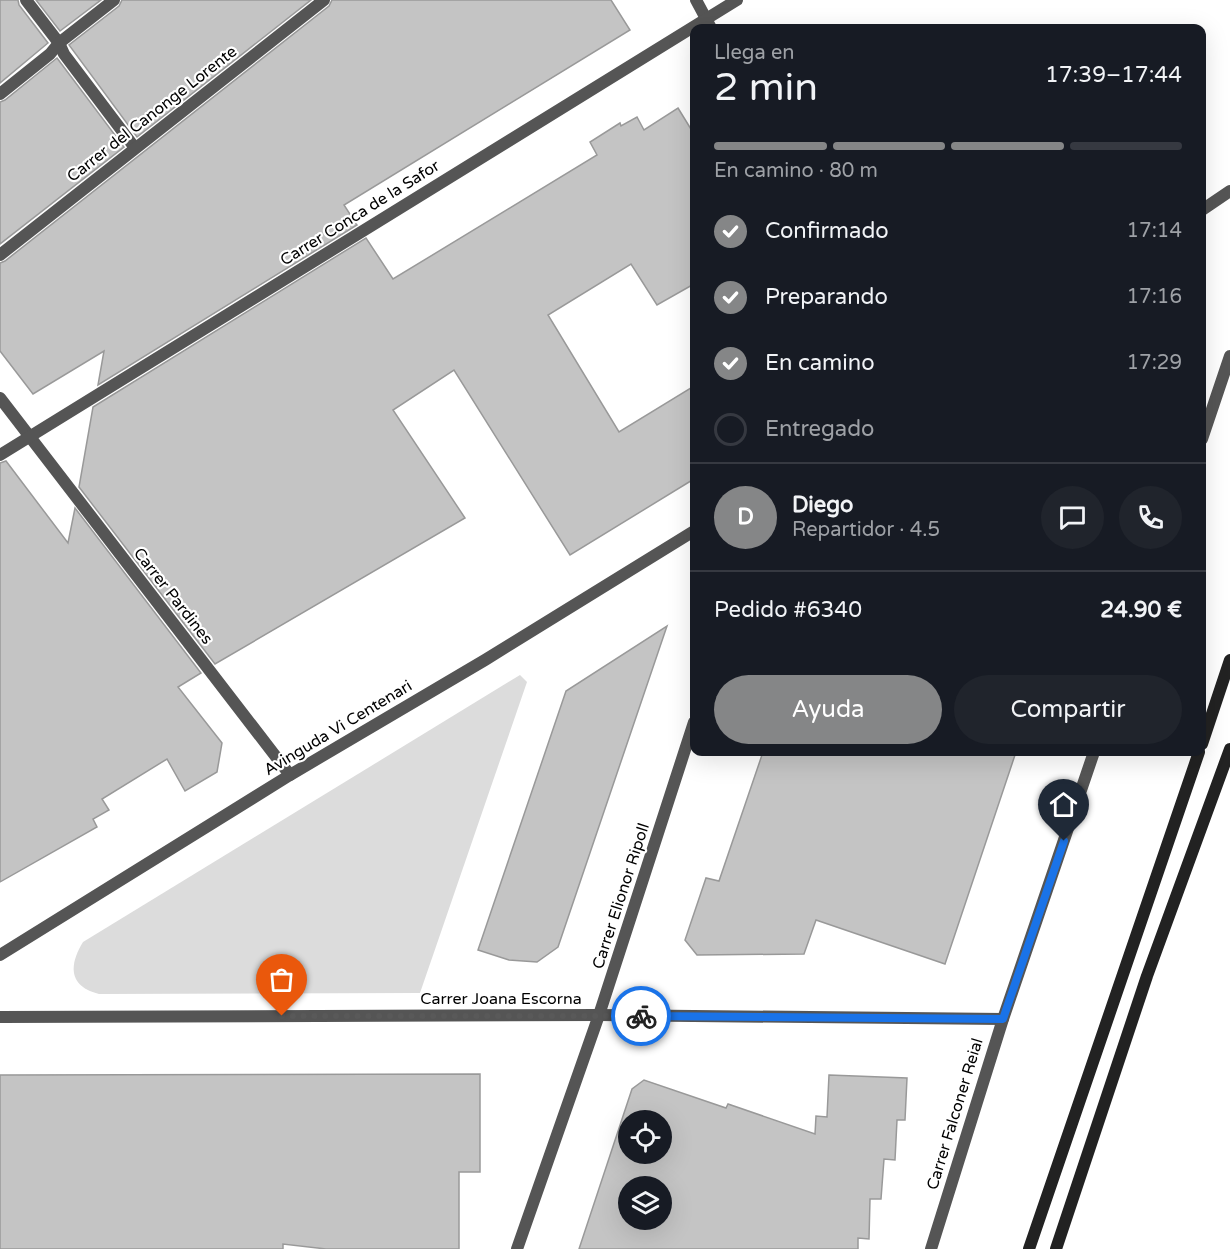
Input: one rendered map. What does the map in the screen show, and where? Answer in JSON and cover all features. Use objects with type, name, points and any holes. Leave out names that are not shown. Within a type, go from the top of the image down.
[{"type":"main road","points":[[1206,732],[1230,660]]},
{"type":"main road","points":[[1056,1249],[1147,975],[1230,749]]},
{"type":"main road","points":[[1029,1249],[1198,756]]},
{"type":"street","points":[[27,0],[59,43],[64,54],[135,148]]},
{"type":"street","points":[[0,94],[50,54],[59,43],[114,0]]},
{"type":"street","name":"Carrer del Canonge Lorente","points":[[0,255],[324,0]]},
{"type":"street","points":[[696,0],[708,24]]},
{"type":"street","name":"Carrer Conca de la Safor","points":[[708,24],[737,0]]},
{"type":"street","name":"Carrer Conca de la Safor","points":[[0,455],[690,35]]},
{"type":"street","points":[[1206,207],[1230,191]]},
{"type":"street","points":[[1206,427],[1230,356]]},
{"type":"street","name":"Carrer Pardines","points":[[0,398],[290,775]]},
{"type":"street","name":"Avinguda Vi Centenari","points":[[0,954],[290,775],[485,660],[690,533]]},
{"type":"street","name":"Carrer Elionor Ripoll","points":[[517,1249],[599,1016],[690,734]]},
{"type":"street","name":"Carrer Falconer Reial","points":[[931,1249],[1003,1019],[1093,756]]},
{"type":"street","name":"Carrer Joana Escorna","points":[[0,1017],[599,1016],[1003,1019]]},
{"type":"shaded area","points":[[520,675],[527,682],[420,993],[99,994],[81,986],[74,974],[74,966],[83,942]]},
{"type":"building","points":[[0,0],[18,0],[19,5],[48,43],[0,83]]},
{"type":"building","points":[[36,0],[101,0],[60,31]]},
{"type":"building","points":[[122,0],[311,0],[137,137],[69,45],[119,6]]},
{"type":"building","points":[[332,0],[611,0],[630,30],[344,205],[357,225],[98,385],[104,351],[33,394],[0,351],[0,263],[329,6]]},
{"type":"building","points":[[57,58],[124,147],[0,244],[0,102]]},
{"type":"building","points":[[678,108],[690,128],[690,286],[657,305],[631,264],[548,315],[619,432],[690,388],[690,481],[570,555],[454,370],[393,410],[465,518],[215,664],[79,487],[93,407],[366,238],[393,279],[597,155],[590,142],[620,123],[621,126],[637,117],[644,130]]},
{"type":"building","points":[[6,461],[68,543],[75,508],[201,673],[178,687],[222,743],[217,772],[185,791],[167,759],[102,799],[109,810],[93,819],[97,827],[0,882],[0,463]]},
{"type":"building","points":[[667,626],[558,947],[537,962],[509,960],[478,950],[566,691]]},
{"type":"building","points":[[762,756],[1015,756],[945,964],[816,920],[804,954],[697,955],[685,940],[706,878],[719,881]]},
{"type":"building","points":[[480,1074],[480,1172],[459,1172],[459,1249],[326,1249],[283,1244],[283,1249],[0,1249],[0,1075]]},
{"type":"building","points":[[829,1075],[907,1078],[905,1120],[897,1120],[895,1160],[884,1159],[881,1199],[870,1199],[869,1239],[858,1238],[858,1249],[579,1249],[618,1131],[618,1164],[672,1164],[672,1110],[625,1110],[632,1089],[644,1080],[726,1108],[728,1104],[815,1134],[816,1116],[827,1117]]},
{"type":"way so far","points":[[282,1016],[641,1016]]},
{"type":"route","points":[[641,1016],[1003,1019],[1064,841]]}]
